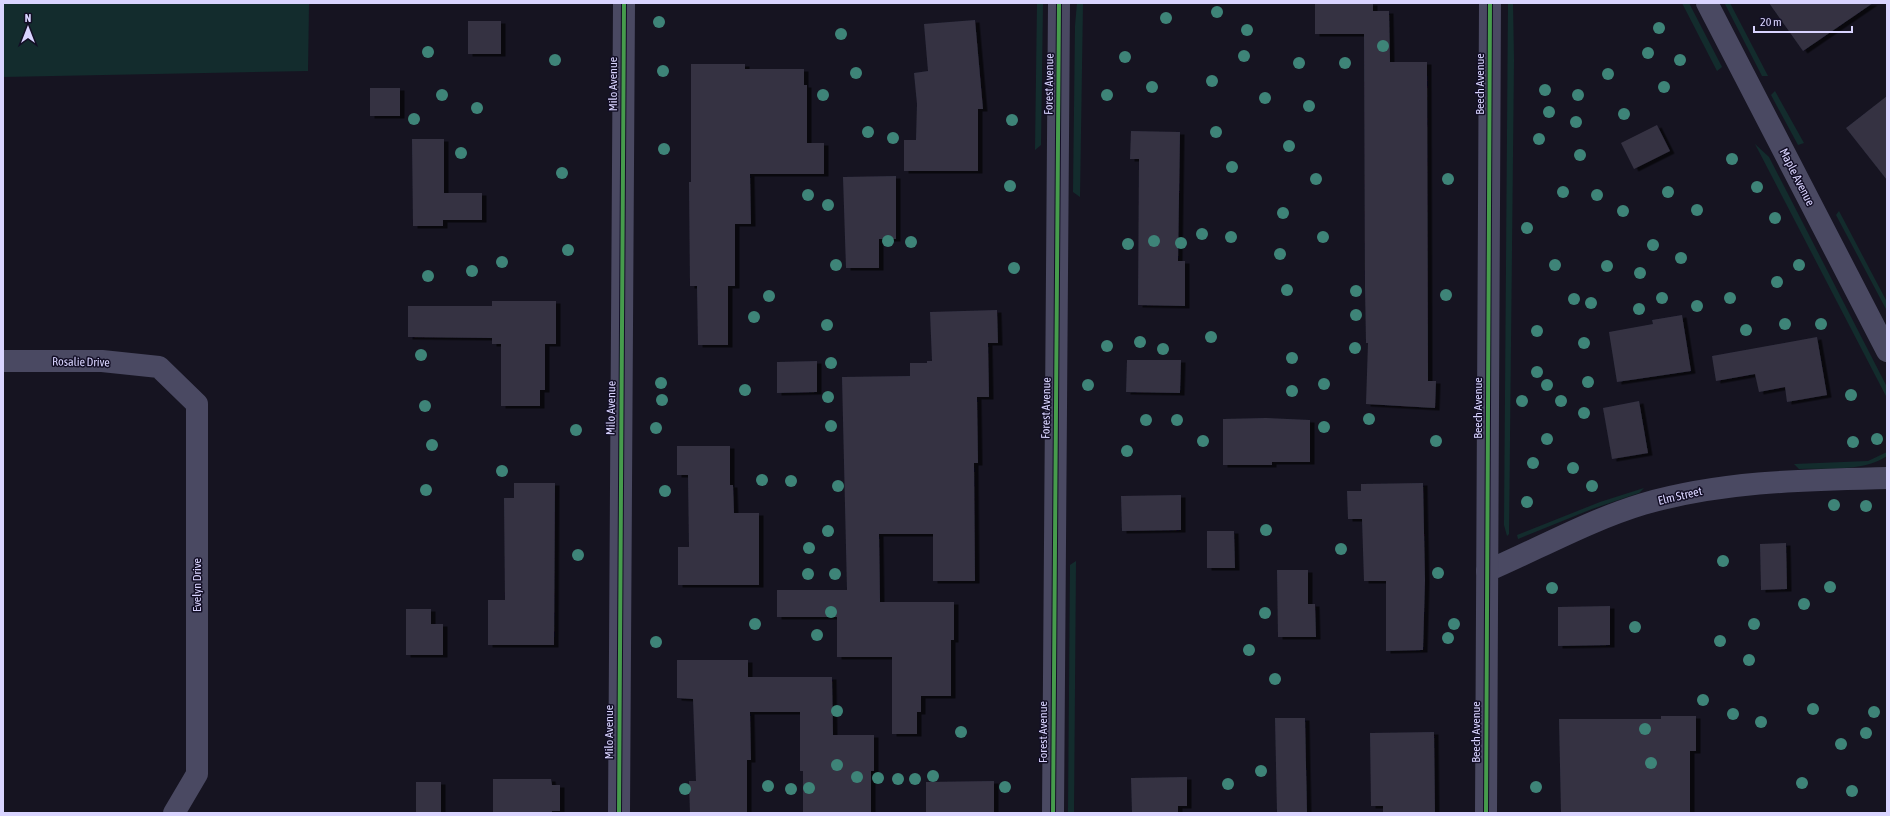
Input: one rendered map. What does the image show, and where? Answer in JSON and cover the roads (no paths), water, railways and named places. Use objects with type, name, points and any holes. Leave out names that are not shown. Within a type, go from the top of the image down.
[{"type":"street","name":"Milo Avenue","points":[[619,813],[624,3]]},
{"type":"street","name":"Forest Avenue","points":[[1053,813],[1059,3]]},
{"type":"street","name":"Beech Avenue","points":[[1486,813],[1490,3]]},
{"type":"street","name":"Maple Avenue","points":[[1707,3],[1887,351]]},
{"type":"street","name":"Rosalie Drive","points":[[3,361],[102,361],[159,367]]},
{"type":"street","name":"Evelyn Drive","points":[[159,367],[197,404],[197,774],[174,813]]},
{"type":"street","name":"Elm Street","points":[[1487,571],[1616,514],[1642,505],[1680,495],[1751,483],[1887,478]]}]
